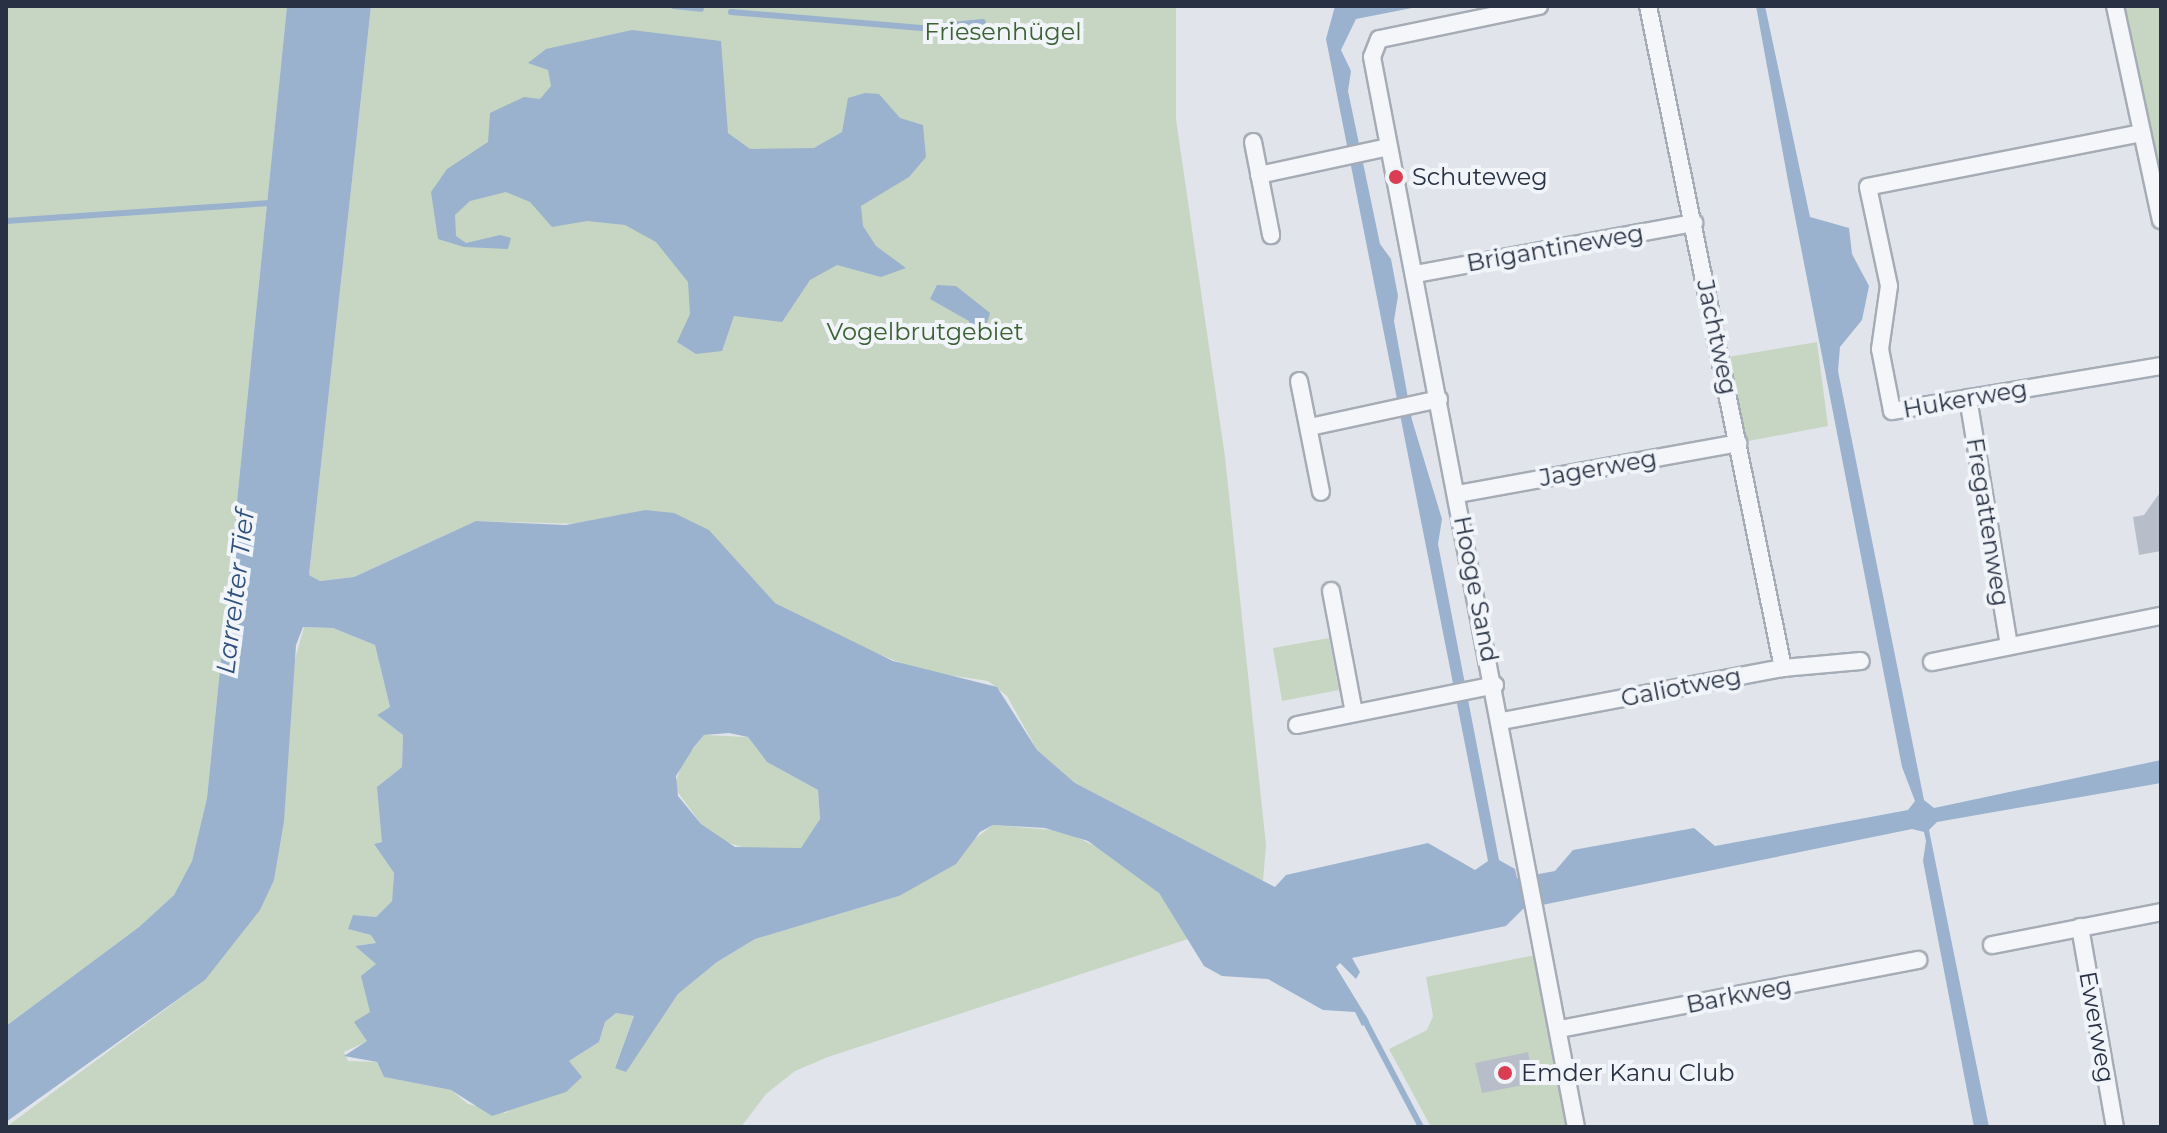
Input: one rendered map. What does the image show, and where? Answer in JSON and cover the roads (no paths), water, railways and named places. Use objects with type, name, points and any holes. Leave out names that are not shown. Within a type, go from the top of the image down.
[{"type":"street","name":"Hooge Sand","points":[[1539,6],[1379,39],[1372,51],[1539,913],[1576,1127]]},
{"type":"street","name":"Jachtweg","points":[[1648,6],[1783,668]]},
{"type":"street","points":[[2115,6],[2161,220]]},
{"type":"street","name":"Hukerweg","points":[[2142,133],[1868,187],[1889,286],[1880,349],[1892,411],[2161,366]]},
{"type":"street","points":[[1253,142],[1271,235]]},
{"type":"street","points":[[1259,175],[1389,147]]},
{"type":"street","name":"Brigantineweg","points":[[1416,274],[1694,223]]},
{"type":"street","points":[[1299,381],[1321,492]]},
{"type":"street","name":"Fregattenweg","points":[[1968,398],[2009,646]]},
{"type":"street","points":[[1310,427],[1439,399]]},
{"type":"street","name":"Jagerweg","points":[[1458,494],[1738,443]]},
{"type":"street","points":[[1331,591],[1354,713]]},
{"type":"street","points":[[1932,662],[2161,616]]},
{"type":"street","name":"Galiotweg","points":[[1502,721],[1783,668],[1861,661]]},
{"type":"street","points":[[1297,725],[1495,685]]},
{"type":"street","points":[[1992,945],[2161,912]]},
{"type":"street","name":"Ewerweg","points":[[2080,927],[2115,1127]]},
{"type":"street","name":"Barkweg","points":[[1560,1029],[1918,960]]},
{"type":"water","name":"Larrelter Tief","points":[[287,6],[371,6],[309,575],[320,581],[354,577],[476,521],[566,525],[645,510],[674,513],[709,530],[775,603],[893,661],[997,687],[1037,750],[1075,783],[1275,887],[1286,875],[1428,843],[1475,870],[1488,861],[1326,39],[1335,6],[1422,6],[1356,19],[1341,50],[1351,71],[1348,91],[1380,244],[1391,259],[1398,296],[1394,321],[1412,420],[1442,519],[1438,544],[1499,860],[1515,869],[1517,878],[1555,871],[1573,850],[1694,828],[1715,846],[1908,810],[1915,801],[1902,767],[1788,181],[1756,6],[1765,6],[1810,217],[1849,228],[1852,254],[1869,286],[1862,320],[1840,347],[1838,371],[1924,800],[1934,808],[2161,760],[2161,783],[1937,822],[1929,830],[1989,1127],[1974,1127],[1923,861],[1926,841],[1924,832],[1912,829],[1523,909],[1506,926],[1352,958],[1360,972],[1356,979],[1340,963],[1336,967],[1369,1021],[1362,1026],[1355,1012],[1323,1010],[1268,979],[1222,976],[1204,966],[1159,893],[1088,841],[1045,828],[993,825],[980,832],[956,864],[899,896],[755,939],[717,962],[678,994],[626,1072],[615,1068],[634,1016],[616,1013],[605,1022],[599,1042],[569,1061],[582,1077],[566,1092],[492,1116],[451,1090],[384,1077],[377,1062],[344,1056],[367,1041],[354,1022],[370,1012],[361,976],[376,964],[355,946],[376,943],[371,935],[348,929],[353,915],[376,917],[392,901],[394,873],[374,844],[382,842],[377,787],[402,767],[403,735],[377,715],[390,707],[375,645],[333,628],[303,627],[296,645],[284,821],[274,880],[260,910],[205,980],[6,1122],[6,1026],[139,927],[174,895],[192,861],[207,798]],"holes":[[[729,733],[748,737],[767,762],[818,790],[820,819],[801,848],[735,847],[701,824],[678,796],[676,776],[704,735]]]},
{"type":"water","points":[[632,30],[721,41],[728,133],[750,149],[814,148],[842,132],[848,98],[865,93],[879,94],[900,118],[923,125],[926,157],[909,177],[861,206],[863,226],[876,246],[906,268],[881,277],[837,265],[810,280],[782,322],[734,316],[722,351],[696,354],[677,342],[690,314],[688,282],[656,242],[625,225],[587,221],[552,227],[530,202],[506,192],[470,201],[455,215],[456,236],[466,243],[500,235],[511,238],[508,249],[464,247],[438,239],[431,192],[447,169],[488,142],[490,113],[524,97],[540,99],[551,86],[548,70],[528,63],[546,49]]},
{"type":"water","points":[[937,285],[956,286],[990,313],[984,333],[972,335],[969,321],[930,299]]},
{"type":"waterway","points":[[674,6],[701,9]]},
{"type":"waterway","points":[[731,12],[921,28],[983,22]]},
{"type":"waterway","points":[[6,221],[270,203]]},
{"type":"waterway","points":[[1363,1017],[1421,1127]]},
{"type":"place","name":"Schuteweg","points":[[1396,177]]},
{"type":"place","name":"Emder Kanu Club","points":[[1505,1073]]},
{"type":"park label","name":"Friesenhügel","points":[[1003,32]]},
{"type":"park label","name":"Vogelbrutgebiet","points":[[925,332]]}]
